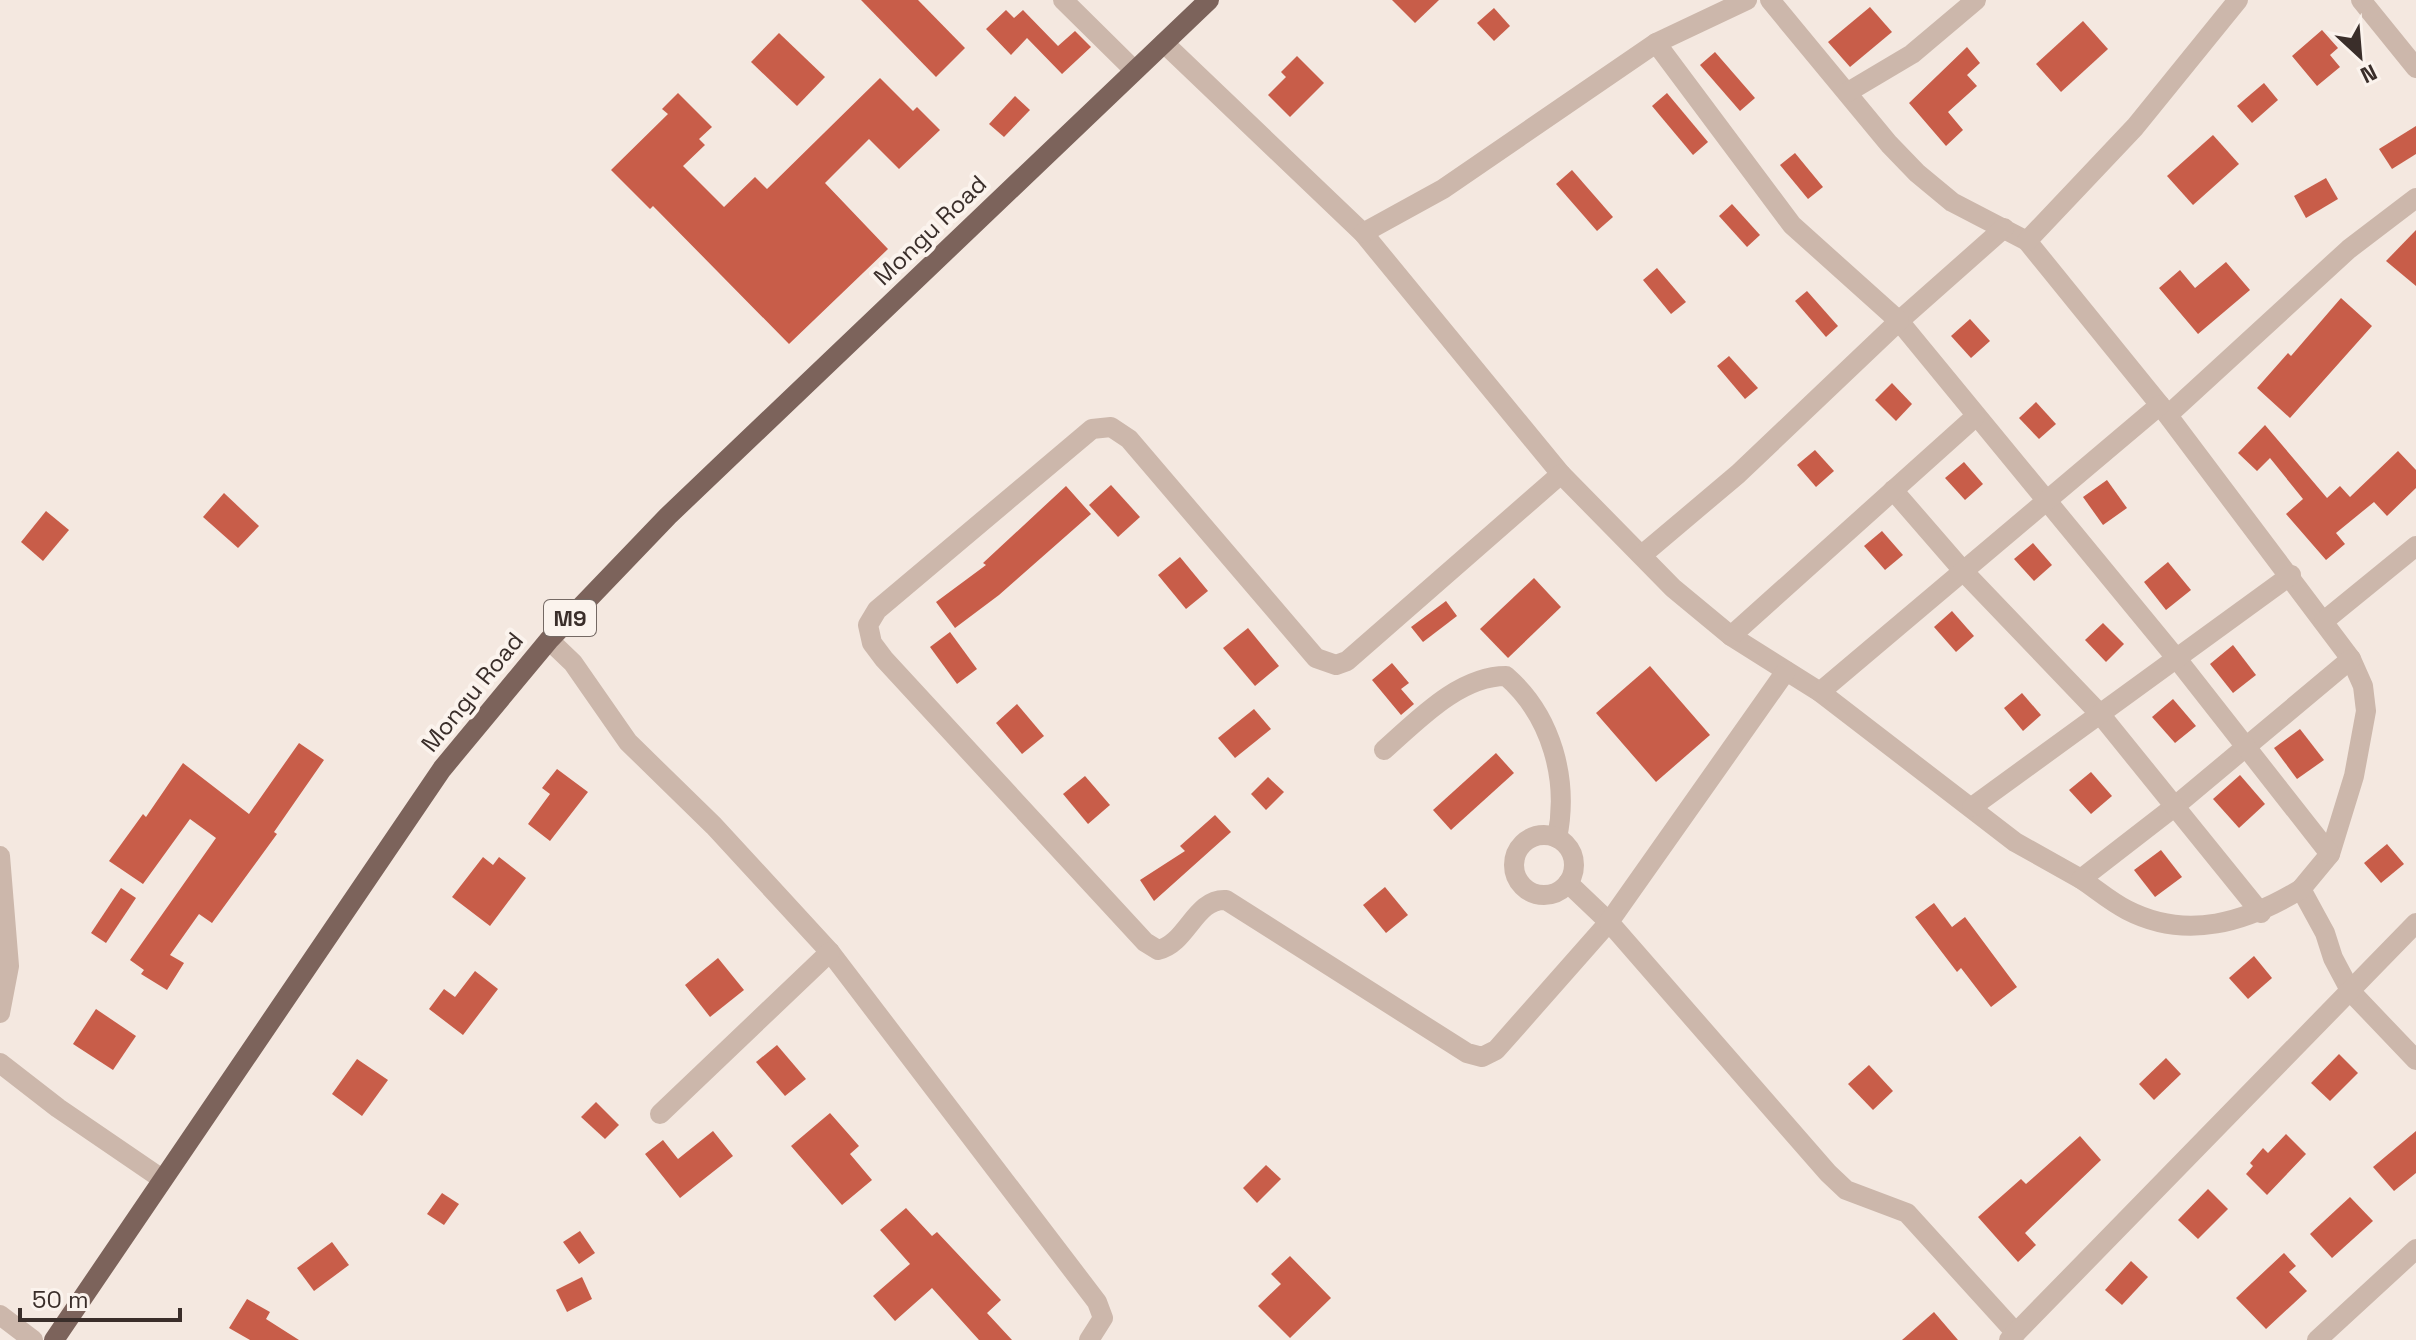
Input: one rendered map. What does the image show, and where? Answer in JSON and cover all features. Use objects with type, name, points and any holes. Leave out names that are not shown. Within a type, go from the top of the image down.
[{"type":"main road","name":"Mongu Road","points":[[54,1340],[442,769],[549,640],[668,516],[1209,0]]},
{"type":"street","points":[[1063,0],[1134,70]]},
{"type":"street","points":[[1363,233],[1443,189],[1656,43],[1747,0]]},
{"type":"street","points":[[1164,43],[1363,233],[1561,474],[1673,588],[1731,636],[1820,692],[2015,842],[2081,879],[2128,911],[2175,926],[2218,924],[2261,913],[2301,889],[2330,854],[2354,776],[2366,711],[2363,686],[2351,659],[2291,575],[2164,410],[2027,241],[1952,202],[1917,173],[1889,144],[1770,0]]},
{"type":"street","points":[[1848,92],[1912,54],[1976,0]]},
{"type":"street","points":[[2027,241],[2135,127],[2238,0]]},
{"type":"street","points":[[2361,0],[2416,68]]},
{"type":"street","points":[[1656,43],[1792,225],[1899,321],[2177,659],[2330,854]]},
{"type":"street","points":[[1820,692],[2048,501],[2164,410],[2349,249],[2416,198]]},
{"type":"street","points":[[1642,555],[1738,474],[1899,321],[2004,228]]},
{"type":"street","points":[[1731,636],[1975,417]]},
{"type":"street","points":[[1561,474],[1347,661],[1336,665],[1316,658],[1129,439],[1111,427],[1092,429],[877,610],[868,625],[872,643],[1145,942],[1158,950],[1170,947],[1206,905],[1215,899],[1226,900],[1467,1053],[1482,1057],[1496,1050],[1609,922],[1655,852],[1786,671]]},
{"type":"street","points":[[1893,490],[1965,573],[2100,714],[2261,913]]},
{"type":"street","points":[[2324,621],[2416,546]]},
{"type":"street","points":[[1972,807],[2291,575]]},
{"type":"street","points":[[549,640],[573,663],[628,742],[714,826],[830,952],[1097,1302],[1103,1318],[1089,1340]]},
{"type":"street","points":[[2081,879],[2174,807],[2351,659]]},
{"type":"street","points":[[1384,750],[1424,714],[1483,676],[1506,676],[1537,711],[1561,776],[1563,809],[1557,838]]},
{"type":"street","points":[[1533,838],[1557,838],[1567,846],[1573,858],[1574,871],[1568,883],[1559,891],[1535,894],[1525,888],[1514,866],[1516,854],[1533,838]]},
{"type":"street","points":[[0,856],[9,966],[0,1013]]},
{"type":"street","points":[[1568,883],[1609,922],[1828,1173],[1846,1190],[1907,1213],[2012,1337],[2416,923]]},
{"type":"street","points":[[2301,889],[2351,992],[2416,1060]]},
{"type":"street","points":[[660,1114],[830,952]]},
{"type":"street","points":[[0,1063],[58,1108],[162,1179]]},
{"type":"street","points":[[2317,1340],[2416,1249]]},
{"type":"street","points":[[0,1315],[33,1340]]},
{"type":"building","points":[[861,0],[918,0],[965,48],[936,77]]},
{"type":"building","points":[[1392,0],[1439,0],[1415,23]]},
{"type":"building","points":[[1870,7],[1892,32],[1850,67],[1828,42]]},
{"type":"building","points":[[1494,8],[1510,26],[1494,41],[1477,23]]},
{"type":"building","points":[[1006,10],[1014,18],[1023,10],[1058,46],[1075,31],[1091,47],[1062,74],[1027,38],[1011,55],[986,29]]},
{"type":"building","points":[[2083,21],[2108,49],[2061,92],[2036,64]]},
{"type":"building","points":[[2322,30],[2338,48],[2330,55],[2340,67],[2317,86],[2292,56]]},
{"type":"building","points":[[779,33],[825,77],[797,106],[751,62]]},
{"type":"building","points":[[1967,47],[1980,63],[1967,75],[1977,86],[1948,112],[1963,130],[1946,146],[1909,103]]},
{"type":"building","points":[[1715,52],[1755,98],[1740,111],[1700,65]]},
{"type":"building","points":[[1297,56],[1324,83],[1290,117],[1268,95],[1286,77],[1281,72]]},
{"type":"building","points":[[880,78],[913,111],[917,107],[940,130],[899,169],[869,139],[825,183],[888,249],[789,344],[653,206],[650,209],[611,170],[668,114],[662,109],[678,93],[712,127],[699,139],[705,145],[683,166],[724,207],[755,177],[767,189]]},
{"type":"building","points":[[2264,83],[2278,100],[2252,123],[2237,106]]},
{"type":"building","points":[[1667,93],[1708,142],[1693,155],[1652,106]]},
{"type":"building","points":[[1015,96],[1030,110],[1004,137],[989,124]]},
{"type":"building","points":[[2416,126],[2416,154],[2392,169],[2379,149]]},
{"type":"building","points":[[2213,135],[2239,164],[2193,205],[2167,176]]},
{"type":"building","points":[[1795,153],[1823,187],[1808,199],[1780,165]]},
{"type":"building","points":[[1572,170],[1613,217],[1597,231],[1556,184]]},
{"type":"building","points":[[2326,178],[2338,199],[2306,218],[2294,196]]},
{"type":"building","points":[[1732,204],[1760,235],[1747,247],[1719,216]]},
{"type":"building","points":[[2416,230],[2416,286],[2386,261]]},
{"type":"building","points":[[2226,262],[2250,290],[2198,334],[2159,288],[2180,270],[2195,288]]},
{"type":"building","points":[[1657,268],[1686,302],[1671,314],[1643,280]]},
{"type":"building","points":[[1807,291],[1838,326],[1826,337],[1795,301]]},
{"type":"building","points":[[2341,298],[2372,326],[2290,418],[2257,388],[2288,353],[2291,356]]},
{"type":"building","points":[[1970,319],[1990,341],[1971,358],[1951,336]]},
{"type":"building","points":[[1729,356],[1758,388],[1745,399],[1717,366]]},
{"type":"building","points":[[1892,383],[1912,404],[1896,421],[1875,400]]},
{"type":"building","points":[[2036,402],[2056,424],[2039,439],[2019,418]]},
{"type":"building","points":[[2265,425],[2327,498],[2340,486],[2350,497],[2398,451],[2416,470],[2416,488],[2387,516],[2374,502],[2336,533],[2345,544],[2326,560],[2286,514],[2303,499],[2270,458],[2257,471],[2238,453]]},
{"type":"building","points":[[1815,450],[1834,471],[1816,487],[1797,465]]},
{"type":"building","points":[[1964,462],[1983,484],[1965,500],[1945,478]]},
{"type":"building","points":[[2107,480],[2127,508],[2103,525],[2083,497]]},
{"type":"building","points":[[1111,485],[1140,517],[1118,537],[1089,505]]},
{"type":"building","points":[[1066,486],[1091,514],[999,595],[955,628],[936,602],[986,565],[983,563]]},
{"type":"building","points":[[224,493],[259,526],[238,548],[203,517]]},
{"type":"building","points":[[46,511],[69,530],[43,561],[21,542]]},
{"type":"building","points":[[1882,531],[1903,555],[1885,570],[1864,546]]},
{"type":"building","points":[[2033,543],[2052,565],[2034,581],[2014,559]]},
{"type":"building","points":[[1180,557],[1208,591],[1186,609],[1158,575]]},
{"type":"building","points":[[2168,562],[2191,590],[2166,610],[2144,582]]},
{"type":"building","points":[[1534,578],[1561,607],[1508,658],[1480,629]]},
{"type":"building","points":[[1446,601],[1457,616],[1423,642],[1411,627]]},
{"type":"building","points":[[1952,611],[1974,636],[1956,652],[1934,627]]},
{"type":"building","points":[[2103,623],[2124,644],[2106,662],[2085,640]]},
{"type":"building","points":[[1248,628],[1279,666],[1255,686],[1223,648]]},
{"type":"building","points":[[950,632],[977,669],[957,684],[930,647]]},
{"type":"building","points":[[2233,645],[2256,675],[2233,693],[2210,664]]},
{"type":"building","points":[[1392,663],[1409,683],[1401,689],[1414,704],[1401,715],[1372,680]]},
{"type":"building","points":[[1650,666],[1710,735],[1656,782],[1596,713]]},
{"type":"building","points":[[2022,693],[2041,715],[2023,731],[2004,708]]},
{"type":"building","points":[[2173,699],[2196,726],[2175,743],[2152,717]]},
{"type":"building","points":[[1017,704],[1044,736],[1022,754],[996,723]]},
{"type":"building","points":[[1254,709],[1271,729],[1235,758],[1218,738]]},
{"type":"building","points":[[2300,729],[2324,760],[2297,779],[2274,748]]},
{"type":"building","points":[[299,743],[324,760],[274,832],[277,834],[212,923],[199,914],[170,955],[184,963],[167,990],[141,974],[144,970],[130,960],[216,838],[190,819],[143,884],[109,861],[143,814],[146,817],[183,763],[249,814]]},
{"type":"building","points":[[1496,753],[1514,773],[1451,830],[1433,810]]},
{"type":"building","points":[[557,769],[588,792],[550,841],[528,824],[550,794],[542,788]]},
{"type":"building","points":[[2091,772],[2112,796],[2091,814],[2069,790]]},
{"type":"building","points":[[2240,775],[2265,804],[2239,828],[2213,799]]},
{"type":"building","points":[[1085,776],[1110,805],[1088,824],[1063,794]]},
{"type":"building","points":[[1268,777],[1284,792],[1266,810],[1251,794]]},
{"type":"building","points":[[1215,815],[1231,832],[1154,901],[1140,880],[1185,851],[1180,846]]},
{"type":"building","points":[[2387,844],[2404,864],[2381,883],[2364,863]]},
{"type":"building","points":[[2161,850],[2182,877],[2155,897],[2134,870]]},
{"type":"building","points":[[483,857],[493,865],[499,857],[526,878],[490,926],[452,897]]},
{"type":"building","points":[[1385,887],[1408,915],[1386,933],[1363,905]]},
{"type":"building","points":[[121,888],[136,898],[106,943],[91,933]]},
{"type":"building","points":[[1934,903],[1952,927],[1965,917],[2017,987],[1991,1007],[1961,968],[1957,972],[1915,917]]},
{"type":"building","points":[[2254,956],[2272,978],[2248,999],[2229,978]]},
{"type":"building","points":[[718,958],[744,990],[710,1017],[685,985]]},
{"type":"building","points":[[475,971],[498,989],[463,1035],[429,1009],[444,989],[455,997]]},
{"type":"building","points":[[96,1009],[136,1036],[113,1070],[73,1044]]},
{"type":"building","points":[[777,1045],[806,1079],[785,1096],[756,1062]]},
{"type":"building","points":[[2339,1054],[2358,1073],[2330,1101],[2311,1083]]},
{"type":"building","points":[[2166,1058],[2181,1074],[2154,1100],[2139,1084]]},
{"type":"building","points":[[357,1059],[388,1080],[362,1116],[332,1094]]},
{"type":"building","points":[[1869,1065],[1893,1091],[1873,1110],[1848,1084]]},
{"type":"building","points":[[596,1102],[619,1125],[605,1139],[581,1117]]},
{"type":"building","points":[[830,1113],[859,1146],[850,1154],[872,1180],[842,1205],[791,1146]]},
{"type":"building","points":[[713,1131],[733,1156],[680,1198],[645,1154],[663,1140],[678,1159]]},
{"type":"building","points":[[2416,1131],[2416,1173],[2394,1191],[2373,1167]]},
{"type":"building","points":[[2286,1134],[2306,1154],[2267,1195],[2246,1174],[2253,1166],[2250,1163],[2263,1148],[2268,1153]]},
{"type":"building","points":[[2080,1136],[2101,1160],[2025,1233],[2036,1245],[2018,1262],[1978,1217],[2021,1179],[2026,1184]]},
{"type":"building","points":[[1266,1165],[1281,1179],[1257,1203],[1243,1188]]},
{"type":"building","points":[[2208,1189],[2228,1209],[2198,1239],[2178,1220]]},
{"type":"building","points":[[442,1193],[459,1204],[444,1225],[427,1214]]},
{"type":"building","points":[[2350,1197],[2373,1221],[2332,1258],[2310,1234]]},
{"type":"building","points":[[906,1208],[932,1236],[937,1232],[1001,1300],[987,1313],[1012,1340],[979,1340],[932,1288],[895,1321],[873,1296],[910,1264],[880,1230]]},
{"type":"building","points":[[580,1231],[595,1253],[579,1264],[563,1242]]},
{"type":"building","points":[[332,1242],[349,1265],[314,1291],[297,1268]]},
{"type":"building","points":[[2284,1253],[2296,1266],[2289,1272],[2307,1291],[2266,1329],[2236,1298]]},
{"type":"building","points":[[1290,1256],[1331,1298],[1290,1338],[1258,1306],[1281,1284],[1271,1274]]},
{"type":"building","points":[[2131,1261],[2148,1277],[2122,1305],[2105,1290]]},
{"type":"building","points":[[582,1277],[592,1299],[567,1312],[556,1290]]},
{"type":"building","points":[[247,1299],[270,1312],[266,1319],[299,1340],[250,1340],[229,1328]]},
{"type":"building","points":[[1934,1312],[1958,1340],[1902,1340]]}]
